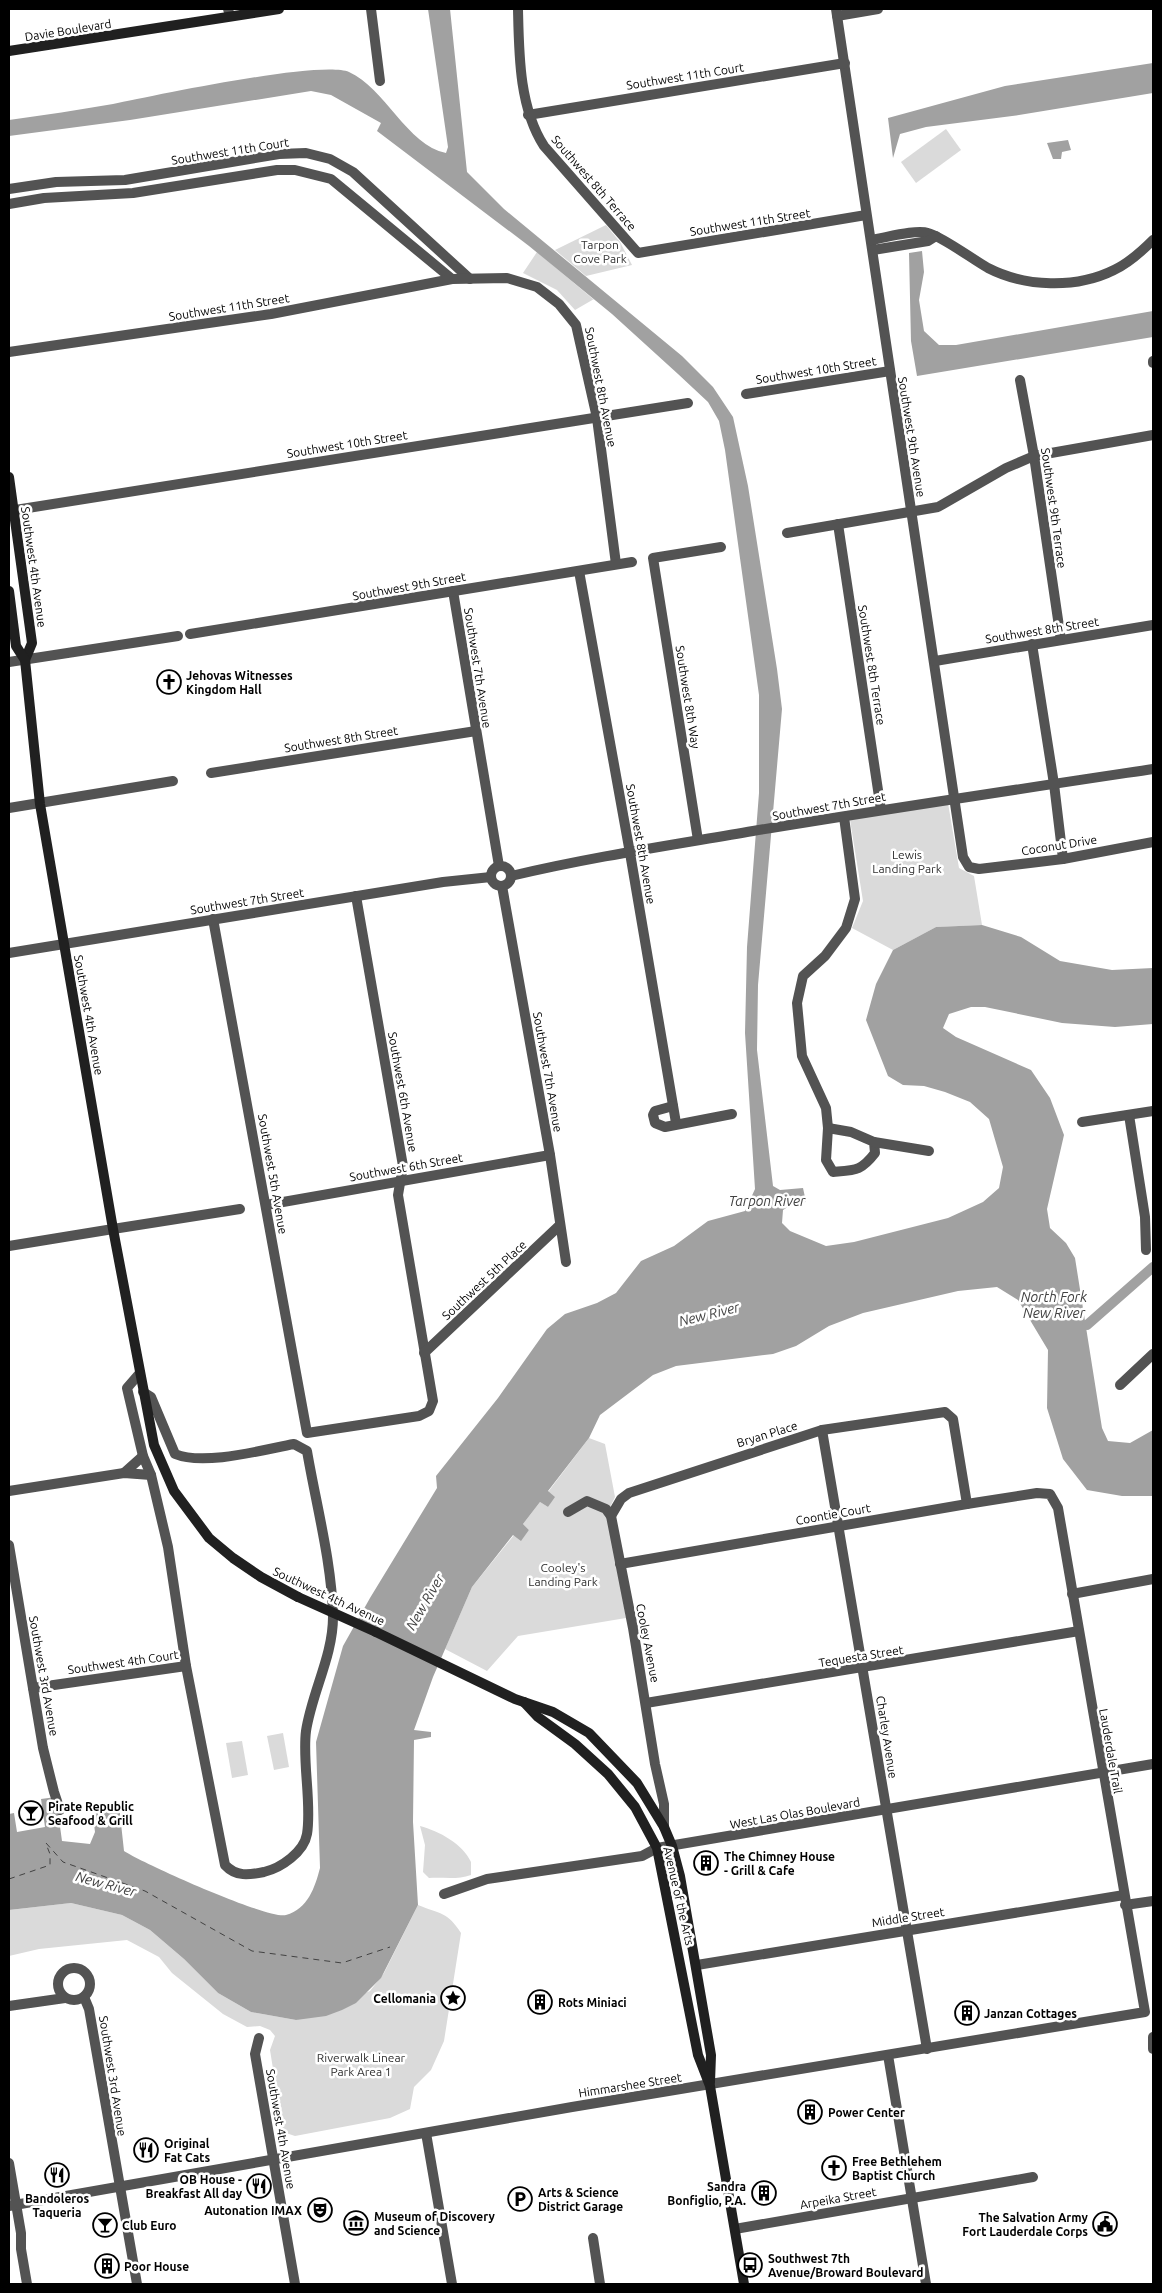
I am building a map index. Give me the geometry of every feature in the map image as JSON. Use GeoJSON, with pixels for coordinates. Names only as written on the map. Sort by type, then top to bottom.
{"type":"FeatureCollection","features":[{"type":"Feature","properties":{"kind":"main road","name":"Davie Boulevard"},"geometry":{"type":"LineString","coordinates":[[9,52],[229,13],[279,9]]}},
{"type":"Feature","properties":{"kind":"main road","name":"Southwest 4th Avenue"},"geometry":{"type":"LineString","coordinates":[[9,476],[11,511],[32,643],[25,660]]}},
{"type":"Feature","properties":{"kind":"main road","name":"Southwest 4th Avenue"},"geometry":{"type":"LineString","coordinates":[[9,591],[16,646],[25,660],[40,804],[113,1229],[143,1392],[154,1445],[162,1469],[189,1513],[210,1538],[233,1558],[261,1577],[298,1597],[520,1701],[553,1712],[589,1733],[637,1783],[664,1827],[672,1846]]}},
{"type":"Feature","properties":{"kind":"main road","name":"Avenue of the Arts"},"geometry":{"type":"LineString","coordinates":[[520,1701],[538,1717],[575,1744],[608,1774],[635,1807],[657,1848],[675,1930],[698,2055],[710,2086],[735,2229]]}},
{"type":"Feature","properties":{"kind":"main road","name":"Avenue of the Arts"},"geometry":{"type":"LineString","coordinates":[[672,1846],[680,1876],[697,1965],[711,2055],[710,2086]]}},
{"type":"Feature","properties":{"kind":"main road"},"geometry":{"type":"LineString","coordinates":[[735,2229],[744,2284]]}},
{"type":"Feature","properties":{"kind":"street"},"geometry":{"type":"LineString","coordinates":[[371,9],[380,81]]}},
{"type":"Feature","properties":{"kind":"street","name":"Southwest 8th Terrace"},"geometry":{"type":"LineString","coordinates":[[518,9],[520,59],[528,115],[535,132],[544,146],[638,253]]}},
{"type":"Feature","properties":{"kind":"street"},"geometry":{"type":"LineString","coordinates":[[836,12],[878,9]]}},
{"type":"Feature","properties":{"kind":"street","name":"Southwest 9th Avenue"},"geometry":{"type":"LineString","coordinates":[[836,12],[963,857],[969,867]]}},
{"type":"Feature","properties":{"kind":"street","name":"Southwest 11th Court"},"geometry":{"type":"LineString","coordinates":[[528,115],[845,62]]}},
{"type":"Feature","properties":{"kind":"street","name":"Southwest 11th Court"},"geometry":{"type":"LineString","coordinates":[[9,189],[56,182],[125,180],[279,154],[306,153],[330,159],[352,172],[470,278]]}},
{"type":"Feature","properties":{"kind":"street"},"geometry":{"type":"LineString","coordinates":[[248,159],[250,174]]}},
{"type":"Feature","properties":{"kind":"street"},"geometry":{"type":"LineString","coordinates":[[9,204],[44,198],[133,193],[250,174],[294,170],[331,179],[452,279]]}},
{"type":"Feature","properties":{"kind":"street","name":"Southwest 11th Street"},"geometry":{"type":"LineString","coordinates":[[638,253],[866,216]]}},
{"type":"Feature","properties":{"kind":"street"},"geometry":{"type":"LineString","coordinates":[[872,245],[928,241],[936,236],[989,268],[1013,278],[1061,283],[1091,279],[1114,270],[1135,257],[1153,240]]}},
{"type":"Feature","properties":{"kind":"street","name":"Southwest 8th Avenue"},"geometry":{"type":"LineString","coordinates":[[452,279],[507,278],[537,287],[559,304],[576,324],[597,418],[616,564]]}},
{"type":"Feature","properties":{"kind":"street","name":"Southwest 11th Street"},"geometry":{"type":"LineString","coordinates":[[9,352],[271,314],[452,279]]}},
{"type":"Feature","properties":{"kind":"street","name":"Southwest 10th Street"},"geometry":{"type":"LineString","coordinates":[[746,394],[890,371]]}},
{"type":"Feature","properties":{"kind":"street","name":"Southwest 9th Terrace"},"geometry":{"type":"LineString","coordinates":[[1020,380],[1034,456],[1061,640]]}},
{"type":"Feature","properties":{"kind":"street","name":"Southwest 10th Street"},"geometry":{"type":"LineString","coordinates":[[11,511],[688,403]]}},
{"type":"Feature","properties":{"kind":"street"},"geometry":{"type":"LineString","coordinates":[[787,533],[938,507],[1006,468],[1034,456],[1153,435]]}},
{"type":"Feature","properties":{"kind":"street","name":"Southwest 8th Terrace"},"geometry":{"type":"LineString","coordinates":[[838,524],[881,810]]}},
{"type":"Feature","properties":{"kind":"street","name":"Southwest 8th Way"},"geometry":{"type":"LineString","coordinates":[[698,840],[653,558],[721,547]]}},
{"type":"Feature","properties":{"kind":"street","name":"Southwest 9th Street"},"geometry":{"type":"LineString","coordinates":[[190,634],[632,562]]}},
{"type":"Feature","properties":{"kind":"street","name":"Southwest 8th Avenue"},"geometry":{"type":"LineString","coordinates":[[579,570],[676,1123]]}},
{"type":"Feature","properties":{"kind":"street","name":"Southwest 7th Avenue"},"geometry":{"type":"LineString","coordinates":[[453,592],[498,866]]}},
{"type":"Feature","properties":{"kind":"street","name":"Southwest 8th Street"},"geometry":{"type":"LineString","coordinates":[[935,661],[1153,625]]}},
{"type":"Feature","properties":{"kind":"street"},"geometry":{"type":"LineString","coordinates":[[9,662],[178,636]]}},
{"type":"Feature","properties":{"kind":"street"},"geometry":{"type":"LineString","coordinates":[[1032,644],[1054,784],[1063,859]]}},
{"type":"Feature","properties":{"kind":"street","name":"Southwest 8th Street"},"geometry":{"type":"LineString","coordinates":[[211,773],[476,730]]}},
{"type":"Feature","properties":{"kind":"street","name":"Southwest 7th Street"},"geometry":{"type":"LineString","coordinates":[[511,876],[559,864],[698,840],[954,798],[1153,769]]}},
{"type":"Feature","properties":{"kind":"street"},"geometry":{"type":"LineString","coordinates":[[9,808],[173,781]]}},
{"type":"Feature","properties":{"kind":"street"},"geometry":{"type":"LineString","coordinates":[[844,817],[855,899],[846,928],[824,956],[803,976],[797,1002],[802,1056],[826,1108],[828,1128],[826,1160],[833,1172],[866,1166],[876,1153],[874,1142]]}},
{"type":"Feature","properties":{"kind":"street","name":"Coconut Drive"},"geometry":{"type":"LineString","coordinates":[[969,867],[979,869],[1063,859],[1153,842]]}},
{"type":"Feature","properties":{"kind":"street"},"geometry":{"type":"LineString","coordinates":[[498,866],[506,868],[511,876],[509,882],[502,886],[494,884],[491,878],[492,871],[498,866]]}},
{"type":"Feature","properties":{"kind":"street","name":"Southwest 7th Street"},"geometry":{"type":"LineString","coordinates":[[9,953],[443,882],[491,878]]}},
{"type":"Feature","properties":{"kind":"street","name":"Southwest 7th Avenue"},"geometry":{"type":"LineString","coordinates":[[502,886],[550,1155],[566,1262]]}},
{"type":"Feature","properties":{"kind":"street","name":"Southwest 6th Avenue"},"geometry":{"type":"LineString","coordinates":[[356,896],[403,1166],[398,1195],[433,1401],[429,1411]]}},
{"type":"Feature","properties":{"kind":"street","name":"Southwest 5th Avenue"},"geometry":{"type":"LineString","coordinates":[[213,920],[307,1433],[419,1416],[429,1411]]}},
{"type":"Feature","properties":{"kind":"street"},"geometry":{"type":"LineString","coordinates":[[673,1106],[655,1111],[655,1124],[662,1127],[732,1114]]}},
{"type":"Feature","properties":{"kind":"street"},"geometry":{"type":"LineString","coordinates":[[1082,1122],[1153,1111]]}},
{"type":"Feature","properties":{"kind":"street"},"geometry":{"type":"LineString","coordinates":[[1129,1115],[1146,1217],[1146,1250]]}},
{"type":"Feature","properties":{"kind":"street"},"geometry":{"type":"LineString","coordinates":[[828,1128],[851,1132],[874,1142],[929,1151]]}},
{"type":"Feature","properties":{"kind":"street","name":"Southwest 6th Street"},"geometry":{"type":"LineString","coordinates":[[266,1205],[550,1155]]}},
{"type":"Feature","properties":{"kind":"street"},"geometry":{"type":"LineString","coordinates":[[9,1246],[240,1209]]}},
{"type":"Feature","properties":{"kind":"street","name":"Southwest 5th Place"},"geometry":{"type":"LineString","coordinates":[[424,1353],[560,1225]]}},
{"type":"Feature","properties":{"kind":"street"},"geometry":{"type":"LineString","coordinates":[[1120,1385],[1153,1354]]}},
{"type":"Feature","properties":{"kind":"street"},"geometry":{"type":"LineString","coordinates":[[140,1373],[127,1388],[143,1456],[151,1475],[172,1572],[186,1666],[225,1865],[231,1872],[239,1875],[273,1870],[294,1856],[307,1835],[306,1731],[332,1634],[333,1616],[325,1553],[307,1452],[294,1444],[202,1460],[184,1458],[175,1454],[151,1397],[143,1392]]}},
{"type":"Feature","properties":{"kind":"street","name":"Bryan Place"},"geometry":{"type":"LineString","coordinates":[[611,1516],[621,1499],[629,1493],[822,1430],[945,1412],[953,1419],[967,1504]]}},
{"type":"Feature","properties":{"kind":"street","name":"Charley Avenue"},"geometry":{"type":"LineString","coordinates":[[822,1430],[927,2048]]}},
{"type":"Feature","properties":{"kind":"street"},"geometry":{"type":"LineString","coordinates":[[124,1473],[143,1456]]}},
{"type":"Feature","properties":{"kind":"street"},"geometry":{"type":"LineString","coordinates":[[9,1491],[124,1473],[151,1475]]}},
{"type":"Feature","properties":{"kind":"street","name":"Coontie Court"},"geometry":{"type":"LineString","coordinates":[[620,1564],[967,1504],[1037,1493],[1050,1494]]}},
{"type":"Feature","properties":{"kind":"street","name":"Lauderdale Trail"},"geometry":{"type":"LineString","coordinates":[[1050,1494],[1058,1508],[1102,1773],[1145,2012]]}},
{"type":"Feature","properties":{"kind":"street"},"geometry":{"type":"LineString","coordinates":[[568,1512],[586,1501],[606,1509],[611,1516]]}},
{"type":"Feature","properties":{"kind":"street","name":"Cooley Avenue"},"geometry":{"type":"LineString","coordinates":[[611,1516],[646,1703],[655,1764],[664,1804],[664,1827]]}},
{"type":"Feature","properties":{"kind":"street","name":"Southwest 3rd Avenue"},"geometry":{"type":"LineString","coordinates":[[9,1545],[43,1748],[60,1810]]}},
{"type":"Feature","properties":{"kind":"street"},"geometry":{"type":"LineString","coordinates":[[1072,1594],[1153,1579]]}},
{"type":"Feature","properties":{"kind":"street","name":"Tequesta Street"},"geometry":{"type":"LineString","coordinates":[[646,1703],[1079,1631]]}},
{"type":"Feature","properties":{"kind":"street","name":"Southwest 4th Court"},"geometry":{"type":"LineString","coordinates":[[34,1688],[186,1666]]}},
{"type":"Feature","properties":{"kind":"street","name":"West Las Olas Boulevard"},"geometry":{"type":"LineString","coordinates":[[444,1894],[488,1879],[642,1856],[657,1848],[1153,1764]]}},
{"type":"Feature","properties":{"kind":"street","name":"Middle Street"},"geometry":{"type":"LineString","coordinates":[[697,1965],[906,1930],[1124,1900],[1153,1901]]}},
{"type":"Feature","properties":{"kind":"street"},"geometry":{"type":"LineString","coordinates":[[9,2006],[65,1998],[74,2000],[84,1997],[90,1988],[89,1978],[82,1970],[71,1968],[59,1978],[58,1989],[65,1998]]}},
{"type":"Feature","properties":{"kind":"street","name":"Southwest 3rd Avenue"},"geometry":{"type":"LineString","coordinates":[[84,1997],[89,2009],[136,2284]]}},
{"type":"Feature","properties":{"kind":"street","name":"Himmarshee Street"},"geometry":{"type":"LineString","coordinates":[[12,2206],[426,2133],[1145,2012]]}},
{"type":"Feature","properties":{"kind":"street"},"geometry":{"type":"LineString","coordinates":[[1152,2037],[1153,2049]]}},
{"type":"Feature","properties":{"kind":"street","name":"Southwest 4th Avenue"},"geometry":{"type":"LineString","coordinates":[[259,2038],[255,2054],[295,2284]]}},
{"type":"Feature","properties":{"kind":"street"},"geometry":{"type":"LineString","coordinates":[[888,2056],[926,2284]]}},
{"type":"Feature","properties":{"kind":"street"},"geometry":{"type":"LineString","coordinates":[[426,2133],[452,2284]]}},
{"type":"Feature","properties":{"kind":"street"},"geometry":{"type":"LineString","coordinates":[[9,2163],[12,2206],[27,2284]]}},
{"type":"Feature","properties":{"kind":"street","name":"Arpeika Street"},"geometry":{"type":"LineString","coordinates":[[735,2229],[1033,2177]]}},
{"type":"Feature","properties":{"kind":"street"},"geometry":{"type":"LineString","coordinates":[[593,2238],[600,2284]]}},
{"type":"Feature","properties":{"kind":"green space"},"geometry":{"type":"Polygon","coordinates":[[[946,129],[961,150],[916,183],[901,162],[946,129]]]}},
{"type":"Feature","properties":{"kind":"green space","name":"Tarpon Cove Park"},"geometry":{"type":"Polygon","coordinates":[[[606,225],[620,242],[632,265],[586,276],[555,250],[606,225]]]}},
{"type":"Feature","properties":{"kind":"green space"},"geometry":{"type":"Polygon","coordinates":[[[537,252],[594,299],[575,310],[557,290],[523,273],[537,252]]]}},
{"type":"Feature","properties":{"kind":"green space","name":"Lewis Landing Park"},"geometry":{"type":"Polygon","coordinates":[[[948,803],[959,868],[974,876],[982,925],[936,927],[893,950],[852,928],[863,901],[850,820],[948,803]]]}},
{"type":"Feature","properties":{"kind":"green space","name":"Cooley's Landing Park"},"geometry":{"type":"Polygon","coordinates":[[[589,1438],[605,1444],[615,1497],[608,1511],[626,1618],[518,1636],[487,1671],[445,1649],[472,1587],[514,1535],[521,1540],[529,1530],[523,1524],[540,1502],[548,1507],[554,1497],[548,1492],[589,1438]]]}},
{"type":"Feature","properties":{"kind":"green space"},"geometry":{"type":"Polygon","coordinates":[[[283,1733],[289,1767],[274,1770],[267,1736],[283,1733]]]}},
{"type":"Feature","properties":{"kind":"green space"},"geometry":{"type":"Polygon","coordinates":[[[242,1741],[248,1775],[232,1778],[226,1743],[242,1741]]]}},
{"type":"Feature","properties":{"kind":"green space"},"geometry":{"type":"Polygon","coordinates":[[[420,1826],[450,1839],[462,1849],[471,1862],[471,1875],[456,1878],[429,1878],[423,1872],[425,1845],[420,1826]]]}},
{"type":"Feature","properties":{"kind":"green space","name":"Riverwalk Linear Park Area 1"},"geometry":{"type":"Polygon","coordinates":[[[71,1903],[122,1915],[150,1930],[184,1959],[218,1993],[251,2012],[296,2020],[370,1991],[384,1973],[418,1905],[438,1912],[452,1921],[461,1933],[444,2041],[431,2070],[414,2087],[410,2109],[390,2118],[295,2136],[283,2132],[270,2050],[275,2036],[270,2030],[260,2026],[247,2027],[223,2014],[172,1973],[159,1957],[127,1940],[39,1949],[9,1956],[9,1910],[71,1903]]]}},
{"type":"Feature","properties":{"kind":"water"},"geometry":{"type":"Polygon","coordinates":[[[428,9],[450,9],[467,172],[504,209],[682,356],[713,387],[733,417],[748,486],[782,709],[758,985],[757,1050],[773,1186],[780,1190],[803,1188],[806,1202],[794,1203],[783,1210],[782,1223],[790,1231],[826,1246],[854,1242],[948,1218],[983,1202],[999,1188],[1003,1167],[989,1119],[970,1102],[924,1086],[903,1085],[888,1076],[866,1020],[876,984],[893,950],[936,927],[982,925],[1021,937],[1060,961],[1112,970],[1153,968],[1153,1024],[1115,1027],[1062,1023],[985,1007],[971,1007],[949,1014],[943,1028],[956,1037],[1031,1070],[1050,1098],[1064,1135],[1047,1209],[1050,1228],[1066,1243],[1075,1258],[1102,1428],[1108,1441],[1130,1443],[1153,1430],[1153,1496],[1122,1496],[1087,1490],[1063,1459],[1047,1408],[1048,1350],[1018,1300],[997,1287],[958,1291],[863,1313],[829,1326],[796,1346],[773,1354],[676,1366],[653,1375],[600,1415],[589,1438],[548,1491],[555,1497],[548,1507],[540,1502],[523,1524],[529,1530],[521,1541],[513,1535],[472,1587],[433,1677],[414,1730],[431,1732],[431,1737],[414,1740],[413,1822],[418,1905],[381,1978],[356,2003],[326,2016],[296,2020],[251,2012],[218,1993],[184,1959],[150,1930],[122,1915],[71,1903],[9,1910],[9,1814],[14,1813],[17,1832],[45,1827],[41,1799],[56,1797],[62,1841],[90,1844],[95,1832],[92,1808],[119,1805],[124,1851],[136,1858],[256,1909],[286,1915],[300,1908],[313,1890],[320,1868],[316,1742],[343,1646],[437,1488],[436,1476],[498,1398],[547,1329],[565,1314],[597,1303],[616,1293],[641,1261],[674,1246],[708,1221],[745,1211],[755,1189],[745,1033],[747,947],[759,793],[759,695],[725,450],[719,421],[708,402],[612,314],[529,246],[377,131],[381,123],[331,95],[311,91],[130,120],[9,136],[9,120],[113,104],[235,80],[306,71],[332,70],[349,72],[362,80],[374,90],[419,139],[432,148],[446,153],[448,147],[428,9]]]}},
{"type":"Feature","properties":{"kind":"water"},"geometry":{"type":"Polygon","coordinates":[[[1153,63],[1153,93],[1019,115],[926,127],[900,134],[893,158],[888,118],[1005,86],[1153,63]]]}},
{"type":"Feature","properties":{"kind":"water"},"geometry":{"type":"Polygon","coordinates":[[[1068,140],[1071,150],[1062,152],[1061,159],[1053,159],[1047,143],[1068,140]]]}},
{"type":"Feature","properties":{"kind":"water"},"geometry":{"type":"Polygon","coordinates":[[[922,251],[924,272],[919,300],[924,331],[939,345],[956,345],[1153,311],[1153,337],[917,376],[911,341],[909,253],[922,251]]]}},
{"type":"Feature","properties":{"kind":"waterway","name":"North Fork New River"},"geometry":{"type":"LineString","coordinates":[[1087,1325],[1153,1267]]}},
{"type":"Feature","properties":{"kind":"ferry route"},"geometry":{"type":"LineString","coordinates":[[46,1843],[63,1862],[145,1891],[252,1951],[342,1963],[390,1947]]}},
{"type":"Feature","properties":{"kind":"ferry route"},"geometry":{"type":"LineString","coordinates":[[9,1879],[50,1865],[50,1854],[46,1844]]}},
{"type":"Feature","properties":{"kind":"place","name":"Jehovas Witnesses Kingdom Hall"},"geometry":{"type":"Point","coordinates":[169,682]}},
{"type":"Feature","properties":{"kind":"place","name":"Pirate Republic Seafood & Grill"},"geometry":{"type":"Point","coordinates":[31,1813]}},
{"type":"Feature","properties":{"kind":"place","name":"The Chimney House - Grill & Cafe"},"geometry":{"type":"Point","coordinates":[706,1863]}},
{"type":"Feature","properties":{"kind":"place","name":"Cellomania"},"geometry":{"type":"Point","coordinates":[453,1998]}},
{"type":"Feature","properties":{"kind":"place","name":"Rots Miniaci"},"geometry":{"type":"Point","coordinates":[540,2002]}},
{"type":"Feature","properties":{"kind":"place","name":"Janzan Cottages"},"geometry":{"type":"Point","coordinates":[967,2013]}},
{"type":"Feature","properties":{"kind":"place","name":"Power Center"},"geometry":{"type":"Point","coordinates":[810,2112]}},
{"type":"Feature","properties":{"kind":"place","name":"Original Fat Cats"},"geometry":{"type":"Point","coordinates":[146,2150]}},
{"type":"Feature","properties":{"kind":"place","name":"Free Bethlehem Baptist Church"},"geometry":{"type":"Point","coordinates":[834,2168]}},
{"type":"Feature","properties":{"kind":"place","name":"Bandoleros Taqueria"},"geometry":{"type":"Point","coordinates":[57,2175]}},
{"type":"Feature","properties":{"kind":"place","name":"OB House - Breakfast All day"},"geometry":{"type":"Point","coordinates":[259,2186]}},
{"type":"Feature","properties":{"kind":"place","name":"Sandra Bonfiglio, P.A."},"geometry":{"type":"Point","coordinates":[764,2193]}},
{"type":"Feature","properties":{"kind":"place","name":"Arts & Science District Garage"},"geometry":{"type":"Point","coordinates":[520,2199]}},
{"type":"Feature","properties":{"kind":"place","name":"Autonation IMAX"},"geometry":{"type":"Point","coordinates":[320,2210]}},
{"type":"Feature","properties":{"kind":"place","name":"Museum of Discovery and Science"},"geometry":{"type":"Point","coordinates":[356,2223]}},
{"type":"Feature","properties":{"kind":"place","name":"The Salvation Army Fort Lauderdale Corps"},"geometry":{"type":"Point","coordinates":[1105,2224]}},
{"type":"Feature","properties":{"kind":"place","name":"Club Euro"},"geometry":{"type":"Point","coordinates":[105,2225]}},
{"type":"Feature","properties":{"kind":"place","name":"Southwest 7th Avenue/Broward Boulevard"},"geometry":{"type":"Point","coordinates":[750,2265]}},
{"type":"Feature","properties":{"kind":"place","name":"Poor House"},"geometry":{"type":"Point","coordinates":[107,2266]}},
{"type":"Feature","properties":{"kind":"water label","name":"Tarpon River"},"geometry":{"type":"Point","coordinates":[767,1201]}},
{"type":"Feature","properties":{"kind":"water label","name":"New River"},"geometry":{"type":"Point","coordinates":[709,1314]}},
{"type":"Feature","properties":{"kind":"water label","name":"New River"},"geometry":{"type":"Point","coordinates":[425,1602]}},
{"type":"Feature","properties":{"kind":"water label","name":"New River"},"geometry":{"type":"Point","coordinates":[106,1884]}}]}
